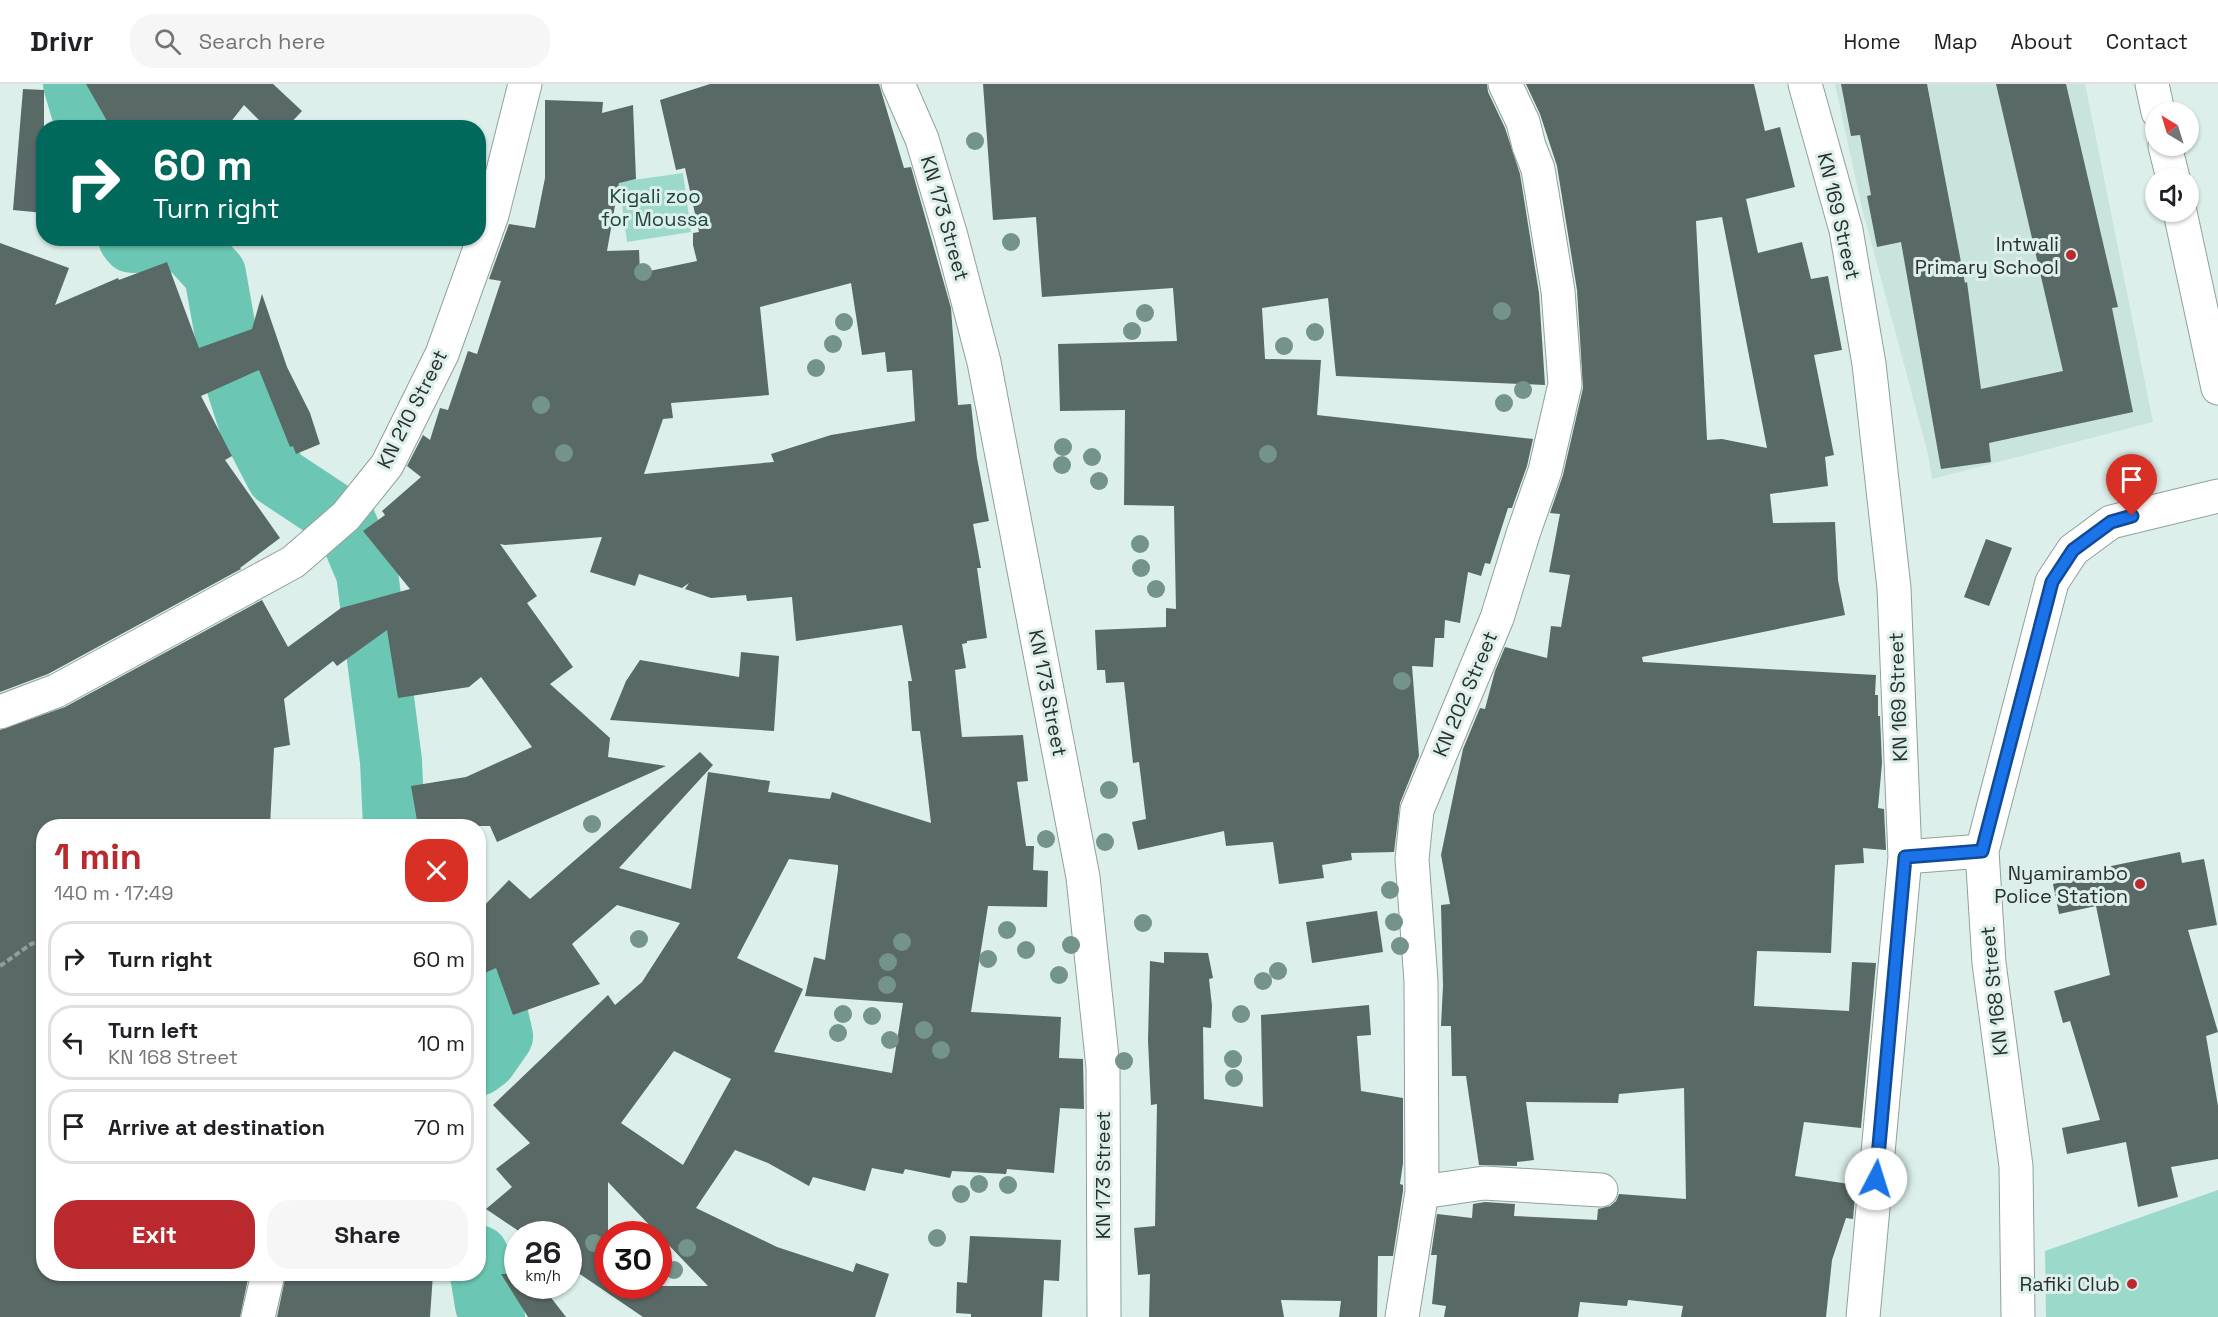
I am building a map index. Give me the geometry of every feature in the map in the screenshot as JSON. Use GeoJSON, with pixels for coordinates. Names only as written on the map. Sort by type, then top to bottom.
{"type":"FeatureCollection","features":[{"type":"Feature","properties":{"kind":"street","name":"KN 210 Street"},"geometry":{"type":"LineString","coordinates":[[486,232],[525,84]]}},
{"type":"Feature","properties":{"kind":"street","name":"KN 173 Street"},"geometry":{"type":"LineString","coordinates":[[898,84],[922,139],[951,236],[984,362],[1083,877],[1103,1067],[1104,1317]]}},
{"type":"Feature","properties":{"kind":"street","name":"KN 202 Street"},"geometry":{"type":"LineString","coordinates":[[1402,1317],[1422,1192],[1421,981],[1412,859],[1417,810],[1497,618],[1545,471],[1565,384],[1558,291],[1538,169],[1523,122],[1505,84]]}},
{"type":"Feature","properties":{"kind":"street","name":"KN 169 Street"},"geometry":{"type":"LineString","coordinates":[[1805,84],[1846,230],[1869,364],[1894,588],[1905,857],[1863,1317]]}},
{"type":"Feature","properties":{"kind":"street"},"geometry":{"type":"LineString","coordinates":[[2152,84],[2156,102]]}},
{"type":"Feature","properties":{"kind":"street"},"geometry":{"type":"LineString","coordinates":[[2182,222],[2218,388]]}},
{"type":"Feature","properties":{"kind":"street","name":"KN 210 Street"},"geometry":{"type":"LineString","coordinates":[[0,712],[56,692],[293,561],[346,516],[387,465],[442,354],[481,246]]}},
{"type":"Feature","properties":{"kind":"street","name":"KN 168 Street"},"geometry":{"type":"LineString","coordinates":[[2018,1317],[2016,1166],[1989,963],[1982,851],[2052,582],[2073,550],[2111,522],[2218,496]]}},
{"type":"Feature","properties":{"kind":"street"},"geometry":{"type":"LineString","coordinates":[[1905,857],[1982,851]]}},
{"type":"Feature","properties":{"kind":"street"},"geometry":{"type":"LineString","coordinates":[[1422,1192],[1485,1183],[1601,1190]]}},
{"type":"Feature","properties":{"kind":"street"},"geometry":{"type":"LineString","coordinates":[[258,1317],[266,1281]]}},
{"type":"Feature","properties":{"kind":"path"},"geometry":{"type":"LineString","coordinates":[[0,966],[36,942]]}},
{"type":"Feature","properties":{"kind":"shaded area"},"geometry":{"type":"Polygon","coordinates":[[[1835,84],[2085,84],[2153,422],[1932,479],[1928,454],[1862,208],[1835,84]]]}},
{"type":"Feature","properties":{"kind":"green space","name":"Kigali zoo for Moussa"},"geometry":{"type":"Polygon","coordinates":[[[683,173],[691,232],[627,242],[619,182],[683,173]]]}},
{"type":"Feature","properties":{"kind":"green space","name":"Rafiki Club"},"geometry":{"type":"Polygon","coordinates":[[[2218,1190],[2218,1317],[2046,1317],[2045,1251],[2218,1190]]]}},
{"type":"Feature","properties":{"kind":"building"},"geometry":{"type":"Polygon","coordinates":[[[86,84],[273,84],[302,111],[294,120],[259,120],[244,105],[232,120],[106,120],[86,84]]]}},
{"type":"Feature","properties":{"kind":"building"},"geometry":{"type":"Polygon","coordinates":[[[710,84],[879,84],[904,168],[911,167],[951,308],[958,405],[971,404],[977,458],[989,521],[973,524],[981,568],[977,568],[987,638],[962,644],[966,668],[955,670],[962,737],[1023,735],[1028,781],[1017,782],[1026,846],[1034,846],[1033,870],[1048,871],[1047,907],[988,906],[971,1012],[1061,1017],[1059,1058],[1083,1059],[1084,1109],[1060,1108],[1054,1173],[1007,1169],[1006,1174],[952,1171],[950,1178],[905,1169],[903,1174],[872,1168],[865,1191],[813,1177],[809,1186],[768,1163],[735,1150],[696,1208],[777,1247],[853,1272],[856,1263],[889,1274],[875,1317],[643,1317],[617,1299],[672,1299],[672,1286],[708,1286],[672,1249],[672,1221],[646,1221],[608,1182],[608,1221],[594,1221],[594,1284],[582,1276],[582,1221],[504,1221],[486,1209],[512,1187],[496,1169],[530,1143],[493,1105],[608,995],[615,1005],[642,982],[680,923],[617,905],[572,944],[600,984],[513,1015],[496,968],[486,972],[486,904],[509,880],[530,899],[700,752],[713,765],[619,868],[691,889],[708,772],[770,781],[768,792],[830,799],[832,792],[931,823],[920,731],[912,731],[908,681],[912,681],[902,625],[796,641],[792,597],[747,601],[746,595],[711,598],[685,589],[689,583],[682,588],[639,574],[635,586],[590,572],[602,537],[500,544],[537,596],[527,603],[573,667],[550,684],[610,738],[608,757],[666,766],[497,842],[490,826],[486,826],[486,819],[417,819],[411,786],[466,777],[532,747],[481,677],[469,687],[398,698],[387,630],[337,666],[333,661],[284,699],[290,745],[274,748],[270,819],[36,819],[36,1281],[248,1281],[240,1317],[0,1317],[0,730],[65,707],[262,600],[288,647],[341,608],[410,589],[363,531],[385,515],[382,511],[421,477],[407,466],[423,435],[430,440],[440,408],[448,410],[468,351],[477,354],[501,281],[489,279],[509,224],[535,228],[545,178],[545,100],[603,102],[602,113],[633,105],[636,179],[619,183],[607,251],[639,250],[640,273],[697,261],[693,233],[699,232],[685,168],[676,170],[660,100],[710,84]],[[851,283],[760,307],[769,395],[671,403],[673,418],[663,419],[644,474],[774,462],[771,454],[831,435],[915,421],[912,370],[887,372],[885,352],[862,355],[851,283]],[[789,859],[737,958],[803,989],[774,1052],[892,1073],[903,1003],[805,996],[814,957],[825,960],[838,865],[789,859]],[[674,1051],[621,1123],[683,1165],[731,1079],[674,1051]]]}},
{"type":"Feature","properties":{"kind":"building"},"geometry":{"type":"Polygon","coordinates":[[[983,84],[1487,84],[1488,92],[1505,128],[1520,174],[1539,293],[1545,385],[1336,376],[1328,298],[1262,308],[1265,359],[1321,360],[1317,415],[1533,439],[1527,466],[1512,508],[1508,508],[1490,564],[1485,563],[1481,576],[1468,572],[1460,623],[1445,620],[1444,638],[1435,638],[1433,667],[1412,666],[1419,756],[1400,803],[1394,852],[1351,853],[1352,860],[1322,865],[1324,878],[1279,884],[1273,842],[1226,846],[1224,831],[1138,850],[1132,822],[1146,819],[1139,762],[1133,763],[1124,682],[1106,683],[1105,670],[1097,670],[1095,630],[1166,627],[1166,608],[1176,609],[1174,506],[1124,505],[1125,410],[1060,411],[1058,344],[1177,341],[1173,288],[1042,297],[1036,217],[993,220],[983,84]]]}},
{"type":"Feature","properties":{"kind":"building"},"geometry":{"type":"Polygon","coordinates":[[[1526,84],[1754,84],[1765,131],[1780,127],[1795,187],[1746,199],[1758,253],[1802,242],[1811,279],[1828,276],[1842,350],[1814,355],[1834,455],[1825,457],[1828,486],[1770,494],[1773,523],[1835,522],[1838,580],[1845,615],[1642,657],[1643,662],[1876,675],[1875,695],[1878,695],[1882,763],[1878,808],[1884,809],[1886,850],[1863,848],[1864,863],[1835,865],[1831,953],[1757,951],[1754,1006],[1849,1011],[1852,962],[1876,963],[1861,1128],[1804,1122],[1795,1176],[1856,1185],[1853,1219],[1846,1218],[1832,1260],[1826,1317],[1681,1317],[1683,1306],[1628,1300],[1627,1306],[1580,1302],[1578,1317],[1444,1317],[1446,1306],[1432,1304],[1437,1255],[1431,1255],[1437,1214],[1472,1218],[1473,1204],[1485,1202],[1515,1204],[1514,1216],[1597,1220],[1598,1209],[1610,1206],[1619,1194],[1686,1199],[1684,1088],[1619,1094],[1618,1103],[1526,1102],[1534,1160],[1517,1162],[1517,1166],[1479,1165],[1466,1076],[1452,1076],[1451,1026],[1441,1026],[1443,986],[1441,905],[1450,904],[1441,855],[1463,749],[1480,708],[1485,709],[1495,671],[1505,647],[1547,658],[1551,626],[1561,627],[1570,575],[1549,572],[1560,514],[1550,513],[1563,475],[1583,388],[1577,290],[1557,166],[1540,114],[1526,84]],[[1722,217],[1696,221],[1707,440],[1722,439],[1767,448],[1722,217]]]}},
{"type":"Feature","properties":{"kind":"building"},"geometry":{"type":"Polygon","coordinates":[[[1841,84],[1927,84],[1965,283],[1967,282],[1981,389],[2063,371],[1996,84],[2066,84],[2118,307],[2112,308],[2133,412],[1989,443],[1991,462],[1941,469],[1901,242],[1877,247],[1867,196],[1871,195],[1860,135],[1851,136],[1841,84]]]}},
{"type":"Feature","properties":{"kind":"building"},"geometry":{"type":"Polygon","coordinates":[[[23,89],[44,90],[44,120],[36,120],[36,212],[13,210],[23,89]]]}},
{"type":"Feature","properties":{"kind":"building"},"geometry":{"type":"Polygon","coordinates":[[[0,243],[69,268],[55,305],[118,278],[119,280],[167,262],[199,348],[252,329],[262,294],[287,367],[310,413],[320,444],[296,454],[293,446],[290,447],[259,370],[201,396],[232,456],[225,460],[280,538],[241,569],[48,674],[0,692],[0,243]]]}},
{"type":"Feature","properties":{"kind":"building"},"geometry":{"type":"Polygon","coordinates":[[[1986,539],[2012,548],[1989,606],[1964,597],[1986,539]]]}},
{"type":"Feature","properties":{"kind":"building"},"geometry":{"type":"Polygon","coordinates":[[[741,652],[779,656],[774,731],[610,720],[626,681],[640,660],[739,677],[741,652]]]}},
{"type":"Feature","properties":{"kind":"building"},"geometry":{"type":"Polygon","coordinates":[[[2180,852],[2182,863],[2204,859],[2217,925],[2188,930],[2218,1032],[2206,1036],[2218,1106],[2218,1159],[2171,1167],[2178,1197],[2138,1207],[2126,1142],[2067,1154],[2062,1128],[2100,1120],[2070,1021],[2063,1023],[2054,991],[2110,975],[2096,906],[2059,914],[2053,884],[2112,871],[2111,866],[2180,852]]]}},
{"type":"Feature","properties":{"kind":"building"},"geometry":{"type":"Polygon","coordinates":[[[1377,911],[1383,952],[1312,963],[1306,922],[1377,911]]]}},
{"type":"Feature","properties":{"kind":"building"},"geometry":{"type":"Polygon","coordinates":[[[1164,952],[1208,953],[1213,978],[1209,979],[1212,1006],[1211,1028],[1203,1027],[1204,1099],[1263,1107],[1261,1015],[1369,1005],[1371,1035],[1357,1036],[1361,1091],[1403,1098],[1403,1163],[1400,1184],[1403,1185],[1403,1191],[1393,1256],[1378,1256],[1377,1317],[1339,1317],[1341,1301],[1281,1300],[1284,1317],[1149,1317],[1150,1274],[1138,1275],[1134,1228],[1155,1226],[1157,1104],[1151,1105],[1148,1040],[1150,961],[1164,963],[1164,952]]]}},
{"type":"Feature","properties":{"kind":"building"},"geometry":{"type":"Polygon","coordinates":[[[970,1236],[1061,1240],[1059,1281],[1044,1280],[1042,1317],[971,1317],[971,1314],[956,1313],[957,1282],[967,1283],[970,1236]]]}},
{"type":"Feature","properties":{"kind":"building"},"geometry":{"type":"Polygon","coordinates":[[[285,1281],[433,1281],[430,1317],[277,1317],[285,1281]]]}},
{"type":"Feature","properties":{"kind":"building"},"geometry":{"type":"Polygon","coordinates":[[[517,1299],[552,1299],[566,1317],[528,1317],[517,1299]]]}},
{"type":"Feature","properties":{"kind":"waterway"},"geometry":{"type":"LineString","coordinates":[[74,84],[85,120]]}},
{"type":"Feature","properties":{"kind":"waterway"},"geometry":{"type":"LineString","coordinates":[[190,246],[215,274],[232,369],[249,422],[277,476],[345,521],[367,573],[391,761],[394,819]]}},
{"type":"Feature","properties":{"kind":"waterway"},"geometry":{"type":"LineString","coordinates":[[486,1000],[496,1010],[502,1036],[486,1059]]}},
{"type":"Feature","properties":{"kind":"waterway"},"geometry":{"type":"LineString","coordinates":[[482,1281],[486,1305],[494,1317]]}},
{"type":"Feature","properties":{"kind":"place","name":"Intwali Primary School"},"geometry":{"type":"Point","coordinates":[2071,255]}},
{"type":"Feature","properties":{"kind":"place","name":"Nyamirambo Police Station"},"geometry":{"type":"Point","coordinates":[2140,884]}},
{"type":"Feature","properties":{"kind":"place","name":"Rafiki Club"},"geometry":{"type":"Point","coordinates":[2132,1284]}},
{"type":"Feature","properties":{"kind":"route"},"geometry":{"type":"LineString","coordinates":[[1876,1179],[1905,857],[1982,851],[2052,582],[2073,550],[2111,522],[2132,516]]}}]}
